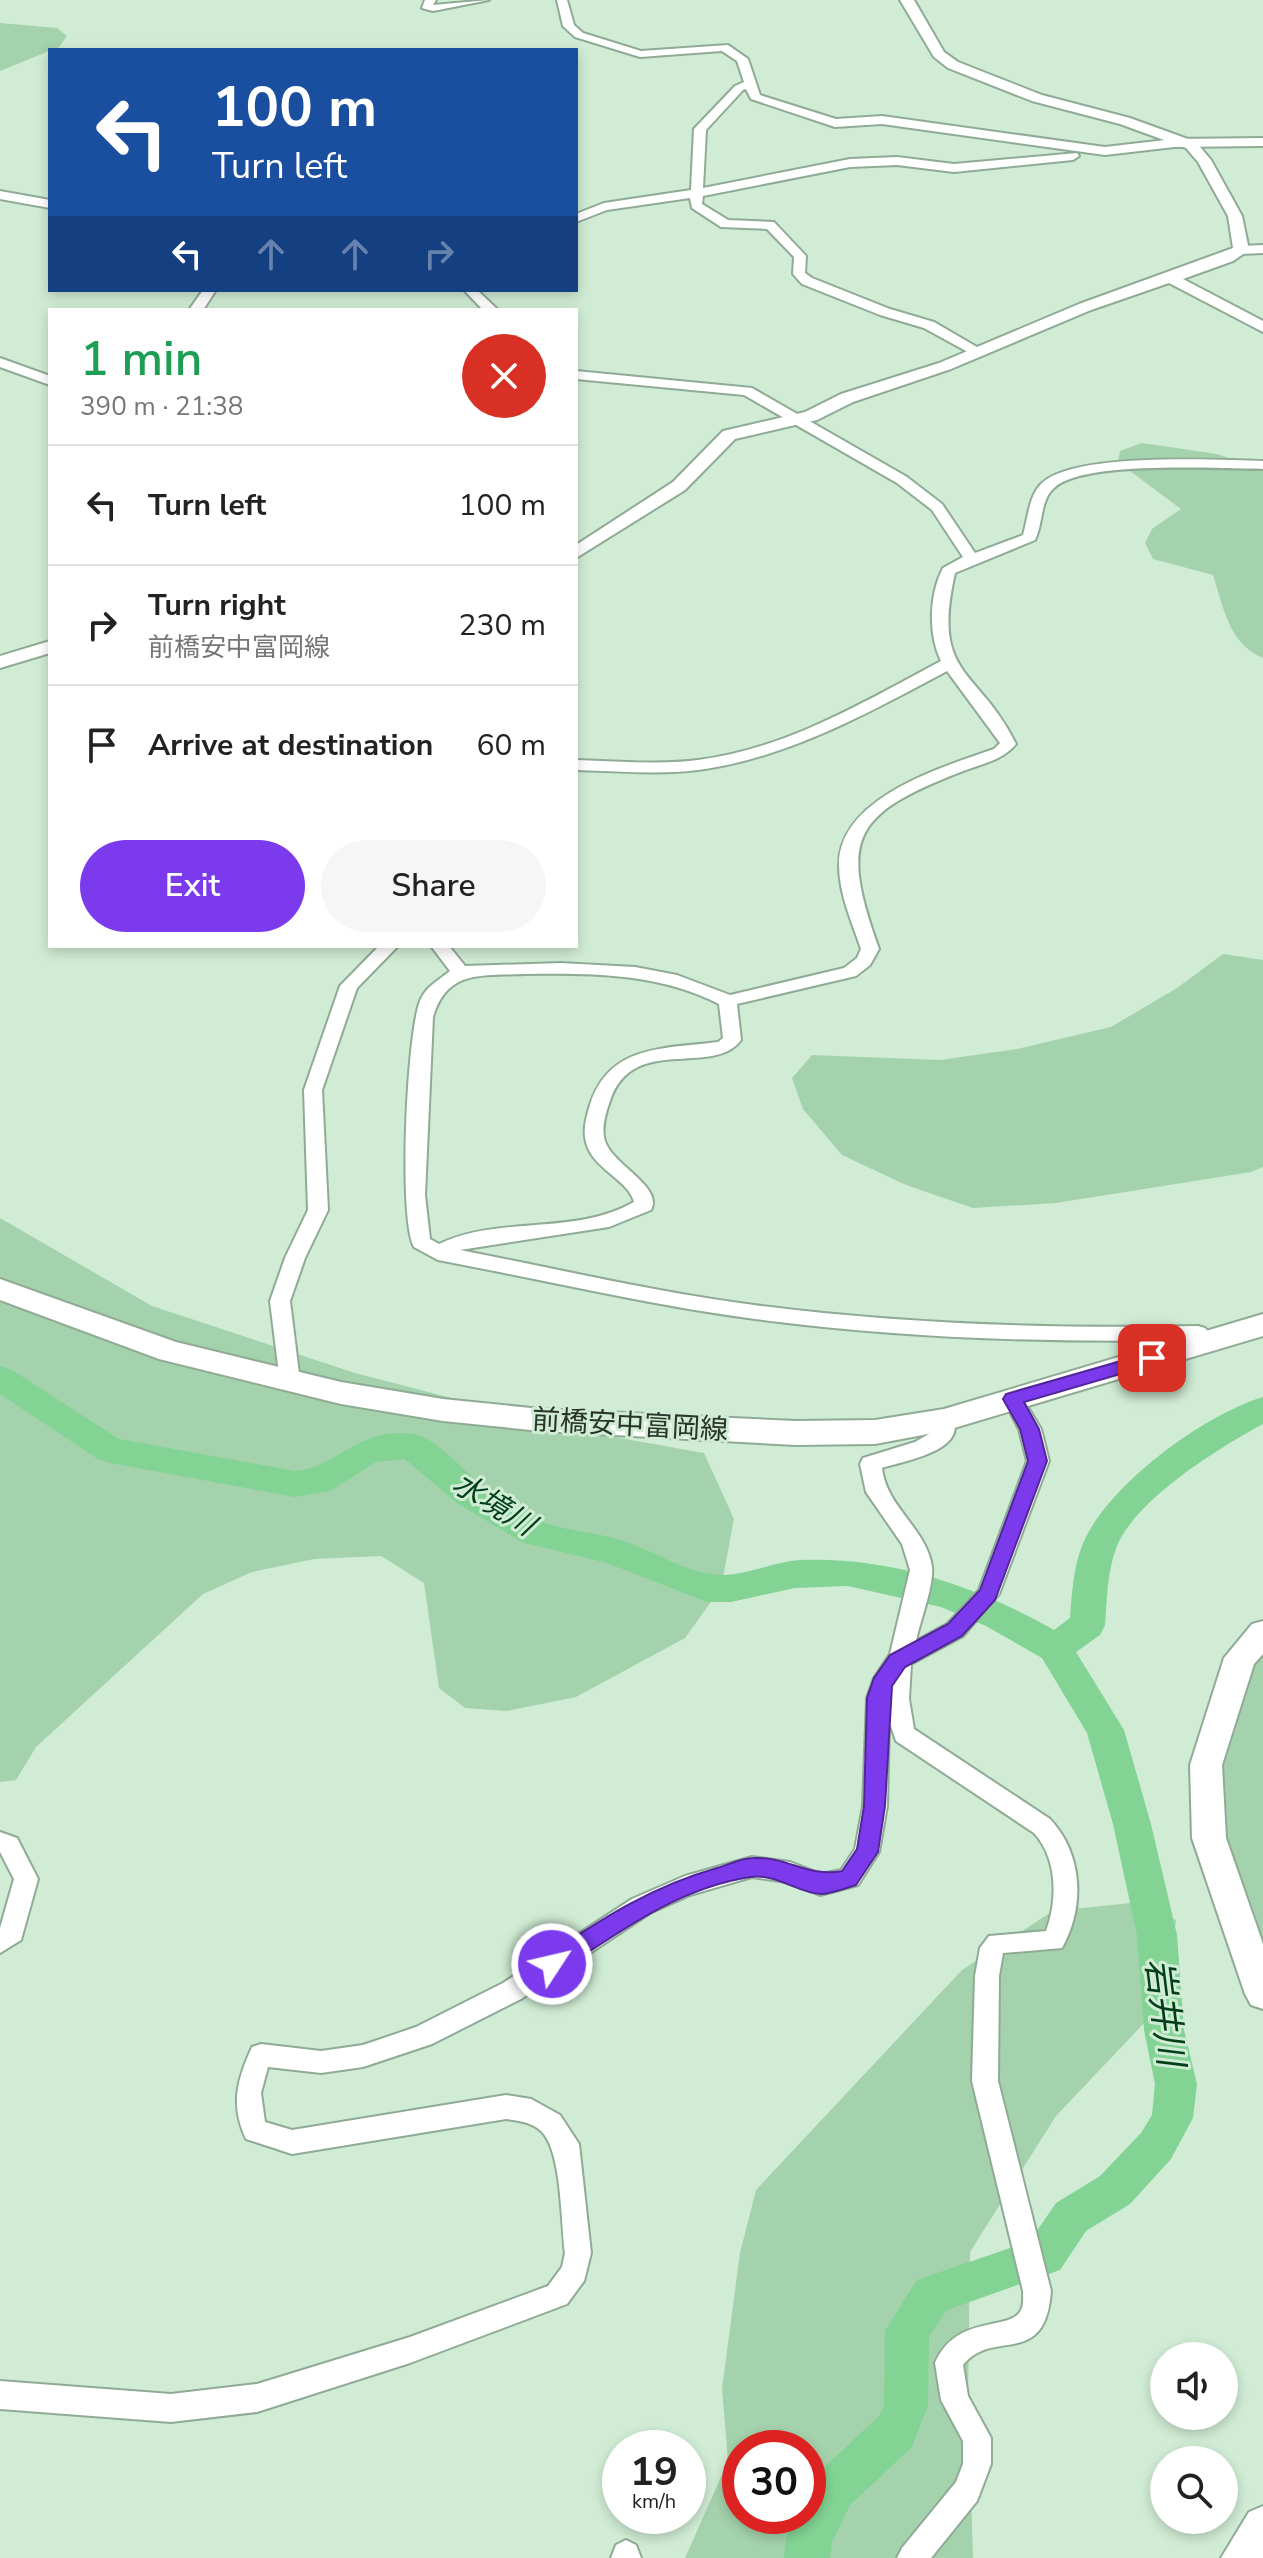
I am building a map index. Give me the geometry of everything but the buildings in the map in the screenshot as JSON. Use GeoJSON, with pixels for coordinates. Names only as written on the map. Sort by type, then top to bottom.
{"type":"FeatureCollection","features":[{"type":"Feature","properties":{"kind":"main road","name":"前橋安中富岡線"},"geometry":{"type":"LineString","coordinates":[[0,1289],[170,1351],[290,1382],[443,1410],[541,1420],[796,1433],[875,1432],[944,1420],[1263,1325]]}},
{"type":"Feature","properties":{"kind":"main road"},"geometry":{"type":"LineString","coordinates":[[1263,1633],[1240,1658],[1206,1765],[1209,1838],[1263,1994]]}},
{"type":"Feature","properties":{"kind":"main road"},"geometry":{"type":"LineString","coordinates":[[1241,2558],[1263,2526]]}},
{"type":"Feature","properties":{"kind":"street"},"geometry":{"type":"LineString","coordinates":[[431,0],[426,6],[433,8],[484,0]]}},
{"type":"Feature","properties":{"kind":"street"},"geometry":{"type":"LineString","coordinates":[[562,0],[569,26],[579,35],[649,55],[724,47],[742,59],[748,84],[755,97],[816,119],[835,123],[882,120],[1105,151]]}},
{"type":"Feature","properties":{"kind":"street"},"geometry":{"type":"LineString","coordinates":[[907,0],[939,54],[953,65],[1037,98],[1125,121],[1191,145],[1204,160],[1235,216],[1241,250]]}},
{"type":"Feature","properties":{"kind":"street"},"geometry":{"type":"LineString","coordinates":[[748,84],[739,88],[700,129],[696,205],[702,212],[725,224],[770,225],[800,256],[799,274],[807,281],[885,312],[929,325],[977,353]]}},
{"type":"Feature","properties":{"kind":"street"},"geometry":{"type":"LineString","coordinates":[[578,217],[604,207],[804,175],[850,163],[897,161],[954,168],[1174,143],[1263,142]]}},
{"type":"Feature","properties":{"kind":"street"},"geometry":{"type":"LineString","coordinates":[[0,195],[48,204]]}},
{"type":"Feature","properties":{"kind":"street"},"geometry":{"type":"LineString","coordinates":[[578,552],[679,486],[729,435],[797,420],[847,398],[977,353],[1085,307],[1228,258],[1241,250],[1263,249]]}},
{"type":"Feature","properties":{"kind":"street"},"geometry":{"type":"LineString","coordinates":[[1170,278],[1263,327]]}},
{"type":"Feature","properties":{"kind":"street"},"geometry":{"type":"LineString","coordinates":[[472,292],[489,308]]}},
{"type":"Feature","properties":{"kind":"street"},"geometry":{"type":"LineString","coordinates":[[0,362],[48,380]]}},
{"type":"Feature","properties":{"kind":"street"},"geometry":{"type":"LineString","coordinates":[[578,375],[747,391],[902,480],[937,507],[970,557]]}},
{"type":"Feature","properties":{"kind":"street"},"geometry":{"type":"LineString","coordinates":[[1207,1342],[1198,1333],[1086,1336],[893,1326],[754,1312],[438,1253],[421,1242],[415,1195],[424,1017],[430,995],[441,982],[460,972],[600,971],[687,981],[708,988],[728,1001],[850,972],[864,961],[870,949],[847,869],[848,850],[858,830],[872,812],[910,789],[1000,752],[1008,744],[1001,728],[948,664],[938,641],[942,593],[948,571],[970,557],[1030,537],[1037,504],[1048,485],[1061,475],[1078,470],[1156,466],[1263,465]]}},
{"type":"Feature","properties":{"kind":"street"},"geometry":{"type":"LineString","coordinates":[[0,662],[48,648]]}},
{"type":"Feature","properties":{"kind":"street"},"geometry":{"type":"LineString","coordinates":[[578,765],[679,767],[737,758],[778,746],[856,713],[948,664]]}},
{"type":"Feature","properties":{"kind":"street"},"geometry":{"type":"LineString","coordinates":[[290,1382],[280,1301],[295,1258],[318,1210],[313,1090],[349,986],[387,948]]}},
{"type":"Feature","properties":{"kind":"street"},"geometry":{"type":"LineString","coordinates":[[442,948],[460,972]]}},
{"type":"Feature","properties":{"kind":"street"},"geometry":{"type":"LineString","coordinates":[[438,1253],[465,1241],[591,1222],[628,1214],[644,1205],[643,1194],[609,1165],[595,1147],[594,1124],[604,1090],[622,1067],[639,1060],[723,1047],[732,1040],[728,1001]]}},
{"type":"Feature","properties":{"kind":"street"},"geometry":{"type":"LineString","coordinates":[[0,2395],[171,2408],[257,2398],[410,2350],[557,2295],[574,2272],[578,2253],[566,2144],[551,2123],[531,2111],[506,2107],[292,2142],[276,2140],[255,2131],[246,2107],[251,2077],[261,2055],[321,2062],[363,2056],[423,2036],[512,1991],[641,1906],[685,1886],[752,1867],[790,1872],[820,1885],[849,1878],[867,1852],[875,1806],[878,1698],[882,1684],[897,1661],[955,1630],[988,1594],[1038,1461],[1030,1429],[1013,1399]]}},
{"type":"Feature","properties":{"kind":"street"},"geometry":{"type":"LineString","coordinates":[[912,2558],[967,2491],[977,2464],[977,2438],[955,2400],[949,2363],[963,2345],[1009,2333],[1032,2321],[1037,2309],[1037,2291],[985,2081],[987,1976],[992,1948],[998,1943],[1053,1941],[1063,1928],[1063,1877],[1058,1844],[1042,1826],[904,1734],[896,1708],[897,1661],[922,1569],[915,1544],[879,1498],[870,1480],[871,1464],[934,1441],[945,1434],[944,1420]]}},
{"type":"Feature","properties":{"kind":"street"},"geometry":{"type":"LineString","coordinates":[[0,1842],[9,1845],[26,1879],[12,1933],[0,1942]]}},
{"type":"Feature","properties":{"kind":"green space"},"geometry":{"type":"Polygon","coordinates":[[[0,23],[57,28],[67,36],[59,47],[48,48],[48,51],[0,71],[0,23]]]}},
{"type":"Feature","properties":{"kind":"green space"},"geometry":{"type":"Polygon","coordinates":[[[1142,443],[1217,454],[1263,470],[1263,658],[1251,651],[1235,634],[1224,612],[1213,575],[1153,559],[1145,543],[1152,529],[1181,509],[1118,462],[1120,451],[1142,443]]]}},
{"type":"Feature","properties":{"kind":"green space"},"geometry":{"type":"Polygon","coordinates":[[[1223,954],[1263,960],[1263,1167],[1251,1172],[1056,1203],[973,1208],[906,1185],[842,1155],[803,1109],[792,1078],[812,1055],[940,1060],[1017,1049],[1111,1027],[1177,988],[1223,954]]]}},
{"type":"Feature","properties":{"kind":"green space"},"geometry":{"type":"Polygon","coordinates":[[[0,1218],[152,1306],[355,1373],[575,1430],[704,1453],[734,1519],[721,1588],[685,1638],[576,1697],[507,1711],[465,1708],[439,1688],[424,1583],[381,1556],[314,1559],[252,1572],[203,1594],[36,1747],[16,1780],[0,1782],[0,1218]]]}},
{"type":"Feature","properties":{"kind":"green space"},"geometry":{"type":"Polygon","coordinates":[[[1263,1652],[1263,1970],[1223,1841],[1222,1766],[1254,1664],[1263,1652]]]}},
{"type":"Feature","properties":{"kind":"green space"},"geometry":{"type":"Polygon","coordinates":[[[1131,1903],[1176,1920],[1165,2001],[1056,2116],[970,2252],[968,2397],[973,2558],[685,2558],[696,2534],[706,2534],[706,2511],[722,2475],[722,2534],[826,2534],[826,2430],[725,2430],[722,2389],[740,2253],[756,2190],[962,1970],[1053,1911],[1131,1903]]]}},
{"type":"Feature","properties":{"kind":"waterway","name":"水境川"},"geometry":{"type":"LineString","coordinates":[[0,1378],[110,1450],[295,1484],[318,1482],[369,1450],[412,1446],[469,1494],[534,1533],[613,1551],[707,1588],[731,1588],[795,1574],[848,1572],[947,1595],[999,1616],[1055,1648]]}},
{"type":"Feature","properties":{"kind":"waterway","name":"岩井川"},"geometry":{"type":"LineString","coordinates":[[1055,1648],[1087,1625],[1096,1555],[1117,1517],[1176,1463],[1223,1431],[1263,1409]]}},
{"type":"Feature","properties":{"kind":"waterway","name":"岩井川"},"geometry":{"type":"LineString","coordinates":[[807,2558],[809,2538],[834,2489],[896,2431],[906,2405],[907,2331],[932,2295],[1045,2256],[1071,2217],[1115,2190],[1156,2146],[1172,2118],[1176,2084],[1164,2030],[1157,1935],[1132,1824],[1105,1730],[1055,1648]]}},
{"type":"Feature","properties":{"kind":"route"},"geometry":{"type":"LineString","coordinates":[[552,1964],[641,1906],[685,1886],[752,1867],[790,1872],[820,1885],[849,1878],[867,1852],[875,1806],[878,1698],[882,1684],[897,1661],[955,1630],[988,1594],[1038,1461],[1030,1429],[1013,1399],[1152,1358]]}}]}
